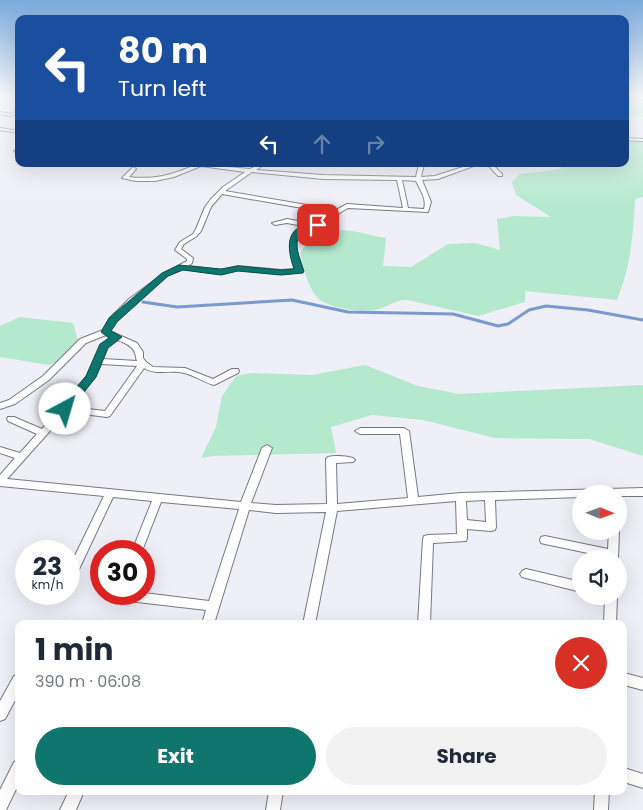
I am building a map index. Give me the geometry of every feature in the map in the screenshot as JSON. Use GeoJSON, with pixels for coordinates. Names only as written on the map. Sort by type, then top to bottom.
{"type":"FeatureCollection","features":[{"type":"Feature","properties":{"kind":"street"},"geometry":{"type":"LineString","coordinates":[[629,139],[643,140]]}},
{"type":"Feature","properties":{"kind":"street"},"geometry":{"type":"LineString","coordinates":[[133,169],[124,178],[145,181],[167,178],[191,167]]}},
{"type":"Feature","properties":{"kind":"street"},"geometry":{"type":"LineString","coordinates":[[221,167],[323,177],[419,179],[436,178],[464,167]]}},
{"type":"Feature","properties":{"kind":"street"},"geometry":{"type":"LineString","coordinates":[[0,406],[12,402],[46,378],[83,341],[106,332],[113,320],[165,274],[190,262],[190,258],[178,250],[183,241],[197,233],[209,206],[222,192],[258,167]]}},
{"type":"Feature","properties":{"kind":"street"},"geometry":{"type":"LineString","coordinates":[[275,223],[287,221],[307,226],[318,225],[347,206],[426,211],[428,208],[428,198],[419,179],[420,167]]}},
{"type":"Feature","properties":{"kind":"street"},"geometry":{"type":"LineString","coordinates":[[492,167],[500,176]]}},
{"type":"Feature","properties":{"kind":"street"},"geometry":{"type":"LineString","coordinates":[[399,178],[406,210]]}},
{"type":"Feature","properties":{"kind":"street"},"geometry":{"type":"LineString","coordinates":[[222,192],[336,212]]}},
{"type":"Feature","properties":{"kind":"street"},"geometry":{"type":"LineString","coordinates":[[182,267],[221,272],[238,268],[281,272],[300,271],[293,253],[292,243],[298,232],[307,226]]}},
{"type":"Feature","properties":{"kind":"street"},"geometry":{"type":"LineString","coordinates":[[106,332],[134,345],[139,352],[139,358],[143,364]]}},
{"type":"Feature","properties":{"kind":"street"},"geometry":{"type":"LineString","coordinates":[[0,482],[91,377],[104,346],[117,337]]}},
{"type":"Feature","properties":{"kind":"street"},"geometry":{"type":"LineString","coordinates":[[98,361],[143,364],[156,370],[185,370],[214,382],[235,371]]}},
{"type":"Feature","properties":{"kind":"street"},"geometry":{"type":"LineString","coordinates":[[65,409],[107,414],[143,364]]}},
{"type":"Feature","properties":{"kind":"street"},"geometry":{"type":"LineString","coordinates":[[11,419],[44,433]]}},
{"type":"Feature","properties":{"kind":"street"},"geometry":{"type":"LineString","coordinates":[[360,431],[404,431],[414,501]]}},
{"type":"Feature","properties":{"kind":"street"},"geometry":{"type":"LineString","coordinates":[[209,620],[245,506],[267,448]]}},
{"type":"Feature","properties":{"kind":"street"},"geometry":{"type":"LineString","coordinates":[[0,450],[22,457]]}},
{"type":"Feature","properties":{"kind":"street"},"geometry":{"type":"LineString","coordinates":[[310,620],[332,508],[331,459],[350,460]]}},
{"type":"Feature","properties":{"kind":"street"},"geometry":{"type":"LineString","coordinates":[[0,482],[276,509],[332,508],[460,497],[572,494]]}},
{"type":"Feature","properties":{"kind":"street"},"geometry":{"type":"LineString","coordinates":[[628,492],[643,492]]}},
{"type":"Feature","properties":{"kind":"street"},"geometry":{"type":"LineString","coordinates":[[80,556],[110,493]]}},
{"type":"Feature","properties":{"kind":"street"},"geometry":{"type":"LineString","coordinates":[[462,524],[491,527],[490,496]]}},
{"type":"Feature","properties":{"kind":"street"},"geometry":{"type":"LineString","coordinates":[[141,540],[158,497]]}},
{"type":"Feature","properties":{"kind":"street"},"geometry":{"type":"LineString","coordinates":[[424,620],[428,539],[462,538],[460,497]]}},
{"type":"Feature","properties":{"kind":"street"},"geometry":{"type":"LineString","coordinates":[[546,540],[588,550]]}},
{"type":"Feature","properties":{"kind":"street"},"geometry":{"type":"LineString","coordinates":[[526,574],[572,584]]}},
{"type":"Feature","properties":{"kind":"street"},"geometry":{"type":"LineString","coordinates":[[155,599],[213,606]]}},
{"type":"Feature","properties":{"kind":"street"},"geometry":{"type":"LineString","coordinates":[[610,620],[611,605]]}},
{"type":"Feature","properties":{"kind":"street"},"geometry":{"type":"LineString","coordinates":[[627,680],[643,684]]}},
{"type":"Feature","properties":{"kind":"street"},"geometry":{"type":"LineString","coordinates":[[0,714],[15,687]]}},
{"type":"Feature","properties":{"kind":"street"},"geometry":{"type":"LineString","coordinates":[[0,806],[15,775]]}},
{"type":"Feature","properties":{"kind":"street"},"geometry":{"type":"LineString","coordinates":[[627,777],[643,781]]}},
{"type":"Feature","properties":{"kind":"street"},"geometry":{"type":"LineString","coordinates":[[68,810],[75,795]]}},
{"type":"Feature","properties":{"kind":"street"},"geometry":{"type":"LineString","coordinates":[[273,810],[275,795]]}},
{"type":"Feature","properties":{"kind":"street"},"geometry":{"type":"LineString","coordinates":[[601,810],[602,795]]}},
{"type":"Feature","properties":{"kind":"green space"},"geometry":{"type":"Polygon","coordinates":[[[629,139],[643,140],[643,197],[635,199],[630,250],[622,287],[617,300],[525,291],[525,302],[478,316],[408,300],[399,301],[375,310],[344,309],[321,300],[310,287],[300,253],[313,237],[323,231],[346,230],[386,238],[383,266],[411,267],[448,244],[475,243],[500,250],[497,219],[514,216],[551,217],[516,195],[512,182],[520,174],[561,169],[561,167],[629,167],[629,139]]]}},
{"type":"Feature","properties":{"kind":"green space"},"geometry":{"type":"Polygon","coordinates":[[[20,317],[73,323],[81,351],[49,365],[0,357],[0,326],[20,317]]]}},
{"type":"Feature","properties":{"kind":"green space"},"geometry":{"type":"Polygon","coordinates":[[[365,365],[418,386],[459,394],[643,385],[643,456],[589,439],[495,438],[423,420],[372,415],[331,427],[336,453],[213,456],[201,458],[216,427],[222,396],[236,376],[251,373],[312,375],[365,365]]]}},
{"type":"Feature","properties":{"kind":"waterway"},"geometry":{"type":"LineString","coordinates":[[143,302],[177,307],[292,300],[348,312],[453,314],[498,326],[508,324],[529,310],[546,306],[588,310],[643,320]]}},
{"type":"Feature","properties":{"kind":"route"},"geometry":{"type":"LineString","coordinates":[[65,409],[91,377],[104,346],[117,337],[106,332],[113,320],[165,274],[182,267],[221,272],[238,268],[281,272],[300,271],[293,253],[292,243],[298,232],[302,229],[307,226],[318,225]]}}]}
